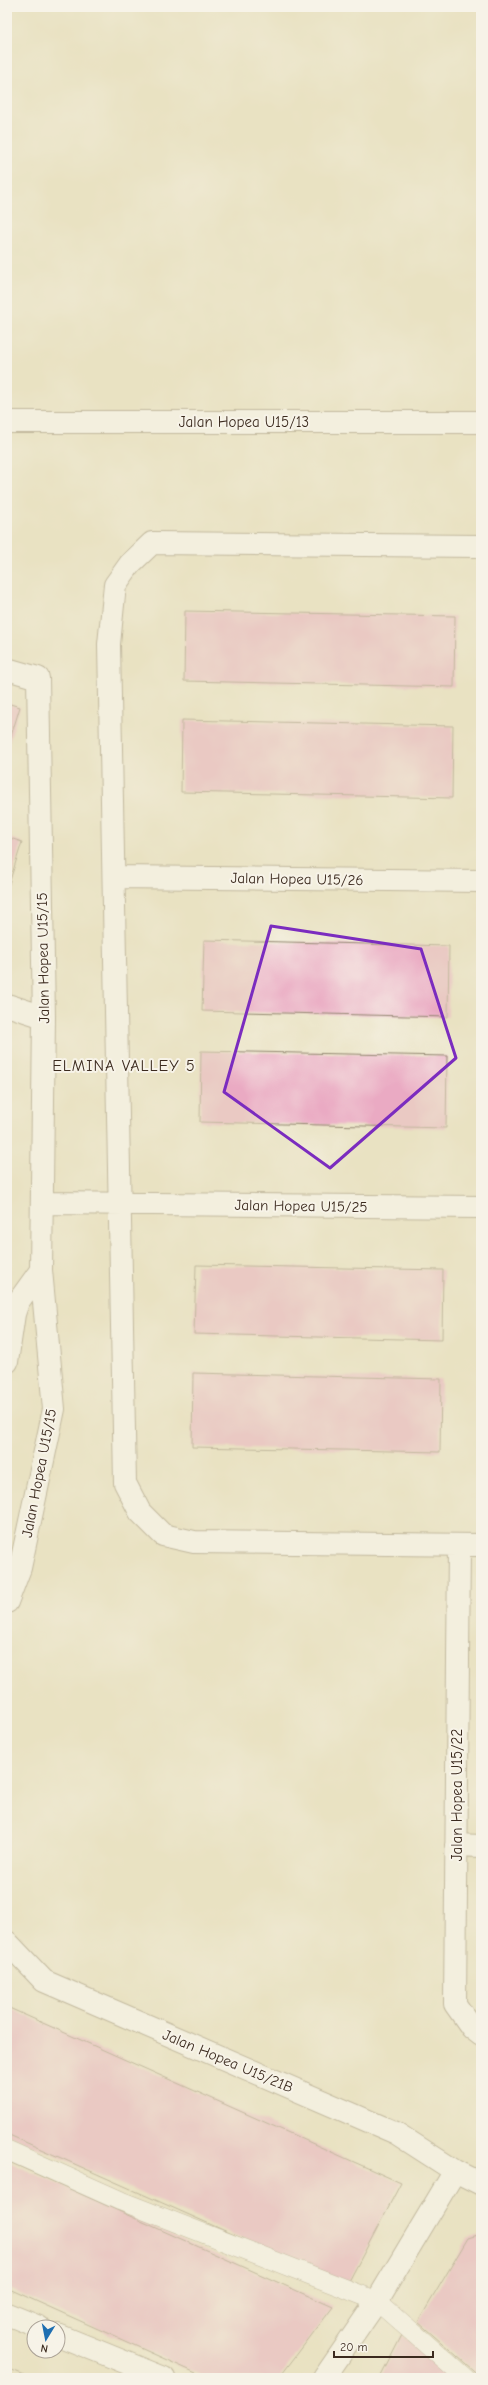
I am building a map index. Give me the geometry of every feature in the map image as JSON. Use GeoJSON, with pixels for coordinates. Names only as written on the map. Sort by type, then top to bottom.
{"type":"FeatureCollection","features":[{"type":"Feature","properties":{"kind":"street","name":"Jalan Hopea U15/13"},"geometry":{"type":"LineString","coordinates":[[7,422],[481,422]]}},
{"type":"Feature","properties":{"kind":"street"},"geometry":{"type":"LineString","coordinates":[[481,546],[152,543],[130,564],[115,585],[110,644],[125,1483],[140,1512],[163,1535],[194,1542],[481,1545]]}},
{"type":"Feature","properties":{"kind":"street","name":"Jalan Hopea U15/15"},"geometry":{"type":"LineString","coordinates":[[7,668],[38,678],[44,1017],[44,1202],[41,1270],[54,1409],[20,1568],[7,1602]]}},
{"type":"Feature","properties":{"kind":"street","name":"Jalan Hopea U15/26"},"geometry":{"type":"LineString","coordinates":[[114,877],[481,881]]}},
{"type":"Feature","properties":{"kind":"street"},"geometry":{"type":"LineString","coordinates":[[7,1005],[44,1017]]}},
{"type":"Feature","properties":{"kind":"street","name":"Jalan Hopea U15/25"},"geometry":{"type":"LineString","coordinates":[[44,1202],[481,1208]]}},
{"type":"Feature","properties":{"kind":"street"},"geometry":{"type":"LineString","coordinates":[[7,1362],[14,1314],[18,1302],[41,1270]]}},
{"type":"Feature","properties":{"kind":"street","name":"Jalan Hopea U15/22"},"geometry":{"type":"LineString","coordinates":[[459,1545],[455,2004],[472,2028],[481,2035]]}},
{"type":"Feature","properties":{"kind":"street"},"geometry":{"type":"LineString","coordinates":[[456,1845],[481,1846]]}},
{"type":"Feature","properties":{"kind":"street","name":"Jalan Hopea U15/21B"},"geometry":{"type":"LineString","coordinates":[[7,1942],[44,1981],[396,2133],[455,2171],[481,2184]]}},
{"type":"Feature","properties":{"kind":"street"},"geometry":{"type":"LineString","coordinates":[[324,2378],[377,2301],[455,2171]]}},
{"type":"Feature","properties":{"kind":"street"},"geometry":{"type":"LineString","coordinates":[[7,2314],[26,2322]]}},
{"type":"Feature","properties":{"kind":"street"},"geometry":{"type":"LineString","coordinates":[[66,2338],[164,2378]]}},
{"type":"Feature","properties":{"kind":"lane"},"geometry":{"type":"LineString","coordinates":[[7,2150],[121,2201],[377,2301],[465,2378]]}},
{"type":"Feature","properties":{"kind":"highlighted area"},"geometry":{"type":"Polygon","coordinates":[[[271,926],[421,949],[456,1058],[330,1168],[224,1092],[271,926]]]}},
{"type":"Feature","properties":{"kind":"building"},"geometry":{"type":"Polygon","coordinates":[[[185,611],[455,616],[454,687],[184,681],[185,611]]]}},
{"type":"Feature","properties":{"kind":"building"},"geometry":{"type":"Polygon","coordinates":[[[7,703],[20,707],[7,749],[7,703]]]}},
{"type":"Feature","properties":{"kind":"building"},"geometry":{"type":"Polygon","coordinates":[[[182,720],[453,726],[452,798],[181,792],[182,720]]]}},
{"type":"Feature","properties":{"kind":"building"},"geometry":{"type":"Polygon","coordinates":[[[7,837],[22,842],[7,890],[7,837]]]}},
{"type":"Feature","properties":{"kind":"building"},"geometry":{"type":"Polygon","coordinates":[[[204,940],[449,946],[448,1017],[202,1011],[204,940]]]}},
{"type":"Feature","properties":{"kind":"building"},"geometry":{"type":"Polygon","coordinates":[[[201,1051],[447,1056],[446,1128],[200,1122],[201,1051]]]}},
{"type":"Feature","properties":{"kind":"building"},"geometry":{"type":"Polygon","coordinates":[[[196,1265],[443,1270],[442,1340],[194,1334],[196,1265]]]}},
{"type":"Feature","properties":{"kind":"building"},"geometry":{"type":"Polygon","coordinates":[[[193,1373],[441,1379],[440,1452],[192,1447],[193,1373]]]}},
{"type":"Feature","properties":{"kind":"building"},"geometry":{"type":"Polygon","coordinates":[[[7,2007],[401,2183],[347,2285],[7,2134],[7,2007]]]}},
{"type":"Feature","properties":{"kind":"building"},"geometry":{"type":"Polygon","coordinates":[[[7,2161],[333,2307],[279,2378],[207,2378],[7,2288],[7,2161]]]}},
{"type":"Feature","properties":{"kind":"building"},"geometry":{"type":"Polygon","coordinates":[[[481,2234],[481,2377],[418,2322],[468,2238],[481,2234]]]}},
{"type":"Feature","properties":{"kind":"building"},"geometry":{"type":"Polygon","coordinates":[[[402,2335],[452,2378],[380,2378],[402,2335]]]}},
{"type":"Feature","properties":{"kind":"building"},"geometry":{"type":"Polygon","coordinates":[[[7,2368],[32,2378],[7,2378],[7,2368]]]}},
{"type":"Feature","properties":{"kind":"district","name":"ELMINA VALLEY 5"},"geometry":{"type":"Point","coordinates":[124,1066]}}]}
